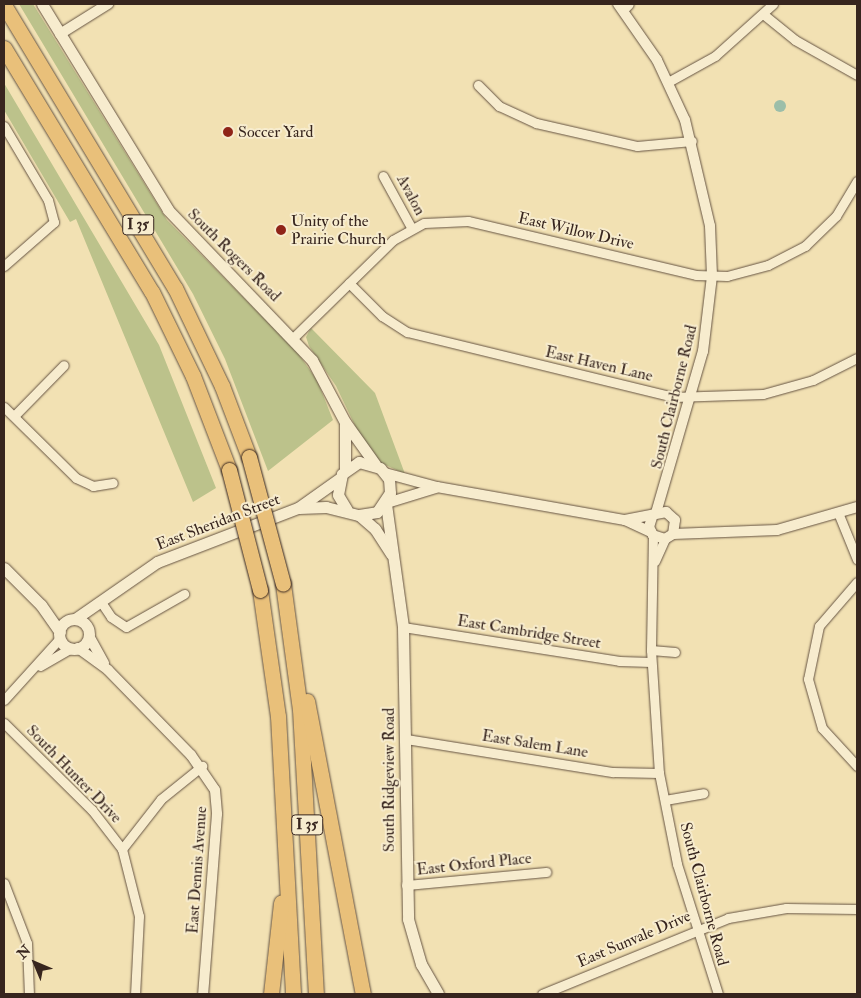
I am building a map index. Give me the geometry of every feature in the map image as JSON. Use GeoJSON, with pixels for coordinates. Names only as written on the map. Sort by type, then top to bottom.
{"type":"FeatureCollection","features":[{"type":"Feature","properties":{"kind":"highway","name":"I 35"},"geometry":{"type":"LineString","coordinates":[[4,5],[175,288],[222,386],[249,457],[283,584],[295,656],[316,994]]}},
{"type":"Feature","properties":{"kind":"highway","name":"I 35"},"geometry":{"type":"LineString","coordinates":[[4,48],[159,306],[194,376],[229,470],[260,590],[277,706],[293,994]]}},
{"type":"Feature","properties":{"kind":"highway"},"geometry":{"type":"LineString","coordinates":[[295,656],[321,757],[364,994]]}},
{"type":"Feature","properties":{"kind":"highway"},"geometry":{"type":"LineString","coordinates":[[271,994],[286,857]]}},
{"type":"Feature","properties":{"kind":"main road","name":"South Rogers Road"},"geometry":{"type":"LineString","coordinates":[[42,4],[176,221],[294,338],[325,378],[345,422]]}},
{"type":"Feature","properties":{"kind":"main road"},"geometry":{"type":"LineString","coordinates":[[345,422],[375,464],[385,473],[390,486],[386,503],[370,515],[359,515],[347,510],[338,495],[342,474],[345,422]]}},
{"type":"Feature","properties":{"kind":"main road"},"geometry":{"type":"LineString","coordinates":[[342,474],[359,462],[375,464]]}},
{"type":"Feature","properties":{"kind":"main road","name":"East Sheridan Street"},"geometry":{"type":"LineString","coordinates":[[60,635],[72,620],[157,562],[298,508],[342,474]]}},
{"type":"Feature","properties":{"kind":"main road","name":"South Ridgeview Road"},"geometry":{"type":"LineString","coordinates":[[386,503],[403,627],[406,739],[406,885],[412,940],[438,994]]}},
{"type":"Feature","properties":{"kind":"main road","name":"East Sheridan Street"},"geometry":{"type":"LineString","coordinates":[[298,508],[347,510]]}},
{"type":"Feature","properties":{"kind":"main road","name":"South Ridgeview Road"},"geometry":{"type":"LineString","coordinates":[[359,515],[376,529],[394,560]]}},
{"type":"Feature","properties":{"kind":"main road"},"geometry":{"type":"LineString","coordinates":[[4,568],[42,605],[60,635],[74,648],[89,633],[101,602]]}},
{"type":"Feature","properties":{"kind":"main road"},"geometry":{"type":"LineString","coordinates":[[42,605],[72,620],[89,633]]}},
{"type":"Feature","properties":{"kind":"street"},"geometry":{"type":"LineString","coordinates":[[60,34],[108,4]]}},
{"type":"Feature","properties":{"kind":"street"},"geometry":{"type":"LineString","coordinates":[[668,82],[715,56],[773,4]]}},
{"type":"Feature","properties":{"kind":"street","name":"South Clairborne Road"},"geometry":{"type":"LineString","coordinates":[[623,6],[668,82],[692,141],[708,207],[712,276],[703,351],[666,490],[654,515],[652,534],[655,561],[651,662],[660,773],[665,800],[696,929],[718,994]]}},
{"type":"Feature","properties":{"kind":"street"},"geometry":{"type":"LineString","coordinates":[[763,14],[795,40],[857,75]]}},
{"type":"Feature","properties":{"kind":"street"},"geometry":{"type":"LineString","coordinates":[[478,85],[500,106],[536,123],[637,146],[692,141]]}},
{"type":"Feature","properties":{"kind":"street"},"geometry":{"type":"LineString","coordinates":[[4,126],[48,200],[54,222],[4,266]]}},
{"type":"Feature","properties":{"kind":"street","name":"Avalon"},"geometry":{"type":"LineString","coordinates":[[383,176],[412,229]]}},
{"type":"Feature","properties":{"kind":"street","name":"East Willow Drive"},"geometry":{"type":"LineString","coordinates":[[294,338],[393,240],[412,229],[438,220],[468,221],[712,276],[768,265],[805,246],[836,216],[857,181]]}},
{"type":"Feature","properties":{"kind":"street","name":"East Haven Lane"},"geometry":{"type":"LineString","coordinates":[[349,283],[382,316],[407,332],[692,398],[772,392],[813,380],[857,358]]}},
{"type":"Feature","properties":{"kind":"street"},"geometry":{"type":"LineString","coordinates":[[14,416],[64,365]]}},
{"type":"Feature","properties":{"kind":"street"},"geometry":{"type":"LineString","coordinates":[[4,406],[76,478],[93,486],[113,483]]}},
{"type":"Feature","properties":{"kind":"street"},"geometry":{"type":"LineString","coordinates":[[385,473],[437,487],[625,520],[652,534],[669,536],[698,531],[777,530],[839,515],[857,507]]}},
{"type":"Feature","properties":{"kind":"street"},"geometry":{"type":"LineString","coordinates":[[386,503],[437,487]]}},
{"type":"Feature","properties":{"kind":"street","name":"South Clairborne Road"},"geometry":{"type":"LineString","coordinates":[[655,561],[669,536],[673,517],[666,490]]}},
{"type":"Feature","properties":{"kind":"street"},"geometry":{"type":"LineString","coordinates":[[625,520],[654,515],[673,517],[698,531]]}},
{"type":"Feature","properties":{"kind":"street"},"geometry":{"type":"LineString","coordinates":[[839,515],[857,559]]}},
{"type":"Feature","properties":{"kind":"street"},"geometry":{"type":"LineString","coordinates":[[857,582],[819,626],[808,679],[822,728],[857,766]]}},
{"type":"Feature","properties":{"kind":"street"},"geometry":{"type":"LineString","coordinates":[[101,602],[126,627],[184,594]]}},
{"type":"Feature","properties":{"kind":"street","name":"East Cambridge Street"},"geometry":{"type":"LineString","coordinates":[[403,627],[619,661],[651,662]]}},
{"type":"Feature","properties":{"kind":"street","name":"East Dennis Avenue"},"geometry":{"type":"LineString","coordinates":[[89,633],[108,670]]}},
{"type":"Feature","properties":{"kind":"street"},"geometry":{"type":"LineString","coordinates":[[4,700],[32,672],[60,635]]}},
{"type":"Feature","properties":{"kind":"street"},"geometry":{"type":"LineString","coordinates":[[32,672],[74,648]]}},
{"type":"Feature","properties":{"kind":"street","name":"East Dennis Avenue"},"geometry":{"type":"LineString","coordinates":[[74,648],[108,670],[210,776],[217,807],[203,994]]}},
{"type":"Feature","properties":{"kind":"street"},"geometry":{"type":"LineString","coordinates":[[651,650],[674,652]]}},
{"type":"Feature","properties":{"kind":"street","name":"South Hunter Drive"},"geometry":{"type":"LineString","coordinates":[[4,723],[92,810],[122,849],[139,916],[136,994]]}},
{"type":"Feature","properties":{"kind":"street","name":"East Salem Lane"},"geometry":{"type":"LineString","coordinates":[[406,739],[613,772],[660,773]]}},
{"type":"Feature","properties":{"kind":"street"},"geometry":{"type":"LineString","coordinates":[[122,849],[161,799],[202,766]]}},
{"type":"Feature","properties":{"kind":"street"},"geometry":{"type":"LineString","coordinates":[[665,800],[703,793]]}},
{"type":"Feature","properties":{"kind":"street","name":"East Oxford Place"},"geometry":{"type":"LineString","coordinates":[[406,885],[546,872]]}},
{"type":"Feature","properties":{"kind":"street"},"geometry":{"type":"LineString","coordinates":[[4,883],[27,943],[29,994]]}},
{"type":"Feature","properties":{"kind":"street","name":"East Sunvale Drive"},"geometry":{"type":"LineString","coordinates":[[542,994],[555,992],[696,929],[786,908],[857,909]]}},
{"type":"Feature","properties":{"kind":"green space"},"geometry":{"type":"Polygon","coordinates":[[[19,4],[33,4],[167,220],[297,352],[317,380],[333,420],[268,471],[225,359],[193,294],[19,4]]]}},
{"type":"Feature","properties":{"kind":"green space"},"geometry":{"type":"Polygon","coordinates":[[[4,83],[159,345],[216,488],[193,502],[76,219],[70,222],[4,110],[4,83]]]}},
{"type":"Feature","properties":{"kind":"green space"},"geometry":{"type":"Polygon","coordinates":[[[311,328],[375,393],[405,474],[379,462],[359,434],[336,386],[309,346],[306,337],[311,328]]]}},
{"type":"Feature","properties":{"kind":"shaded area"},"geometry":{"type":"Polygon","coordinates":[[[782,100],[785,101],[785,111],[778,112],[775,111],[774,104],[775,101],[782,100]]]}},
{"type":"Feature","properties":{"kind":"place","name":"Soccer Yard"},"geometry":{"type":"Point","coordinates":[228,132]}},
{"type":"Feature","properties":{"kind":"place","name":"Unity of the Prairie Church"},"geometry":{"type":"Point","coordinates":[281,230]}}]}
